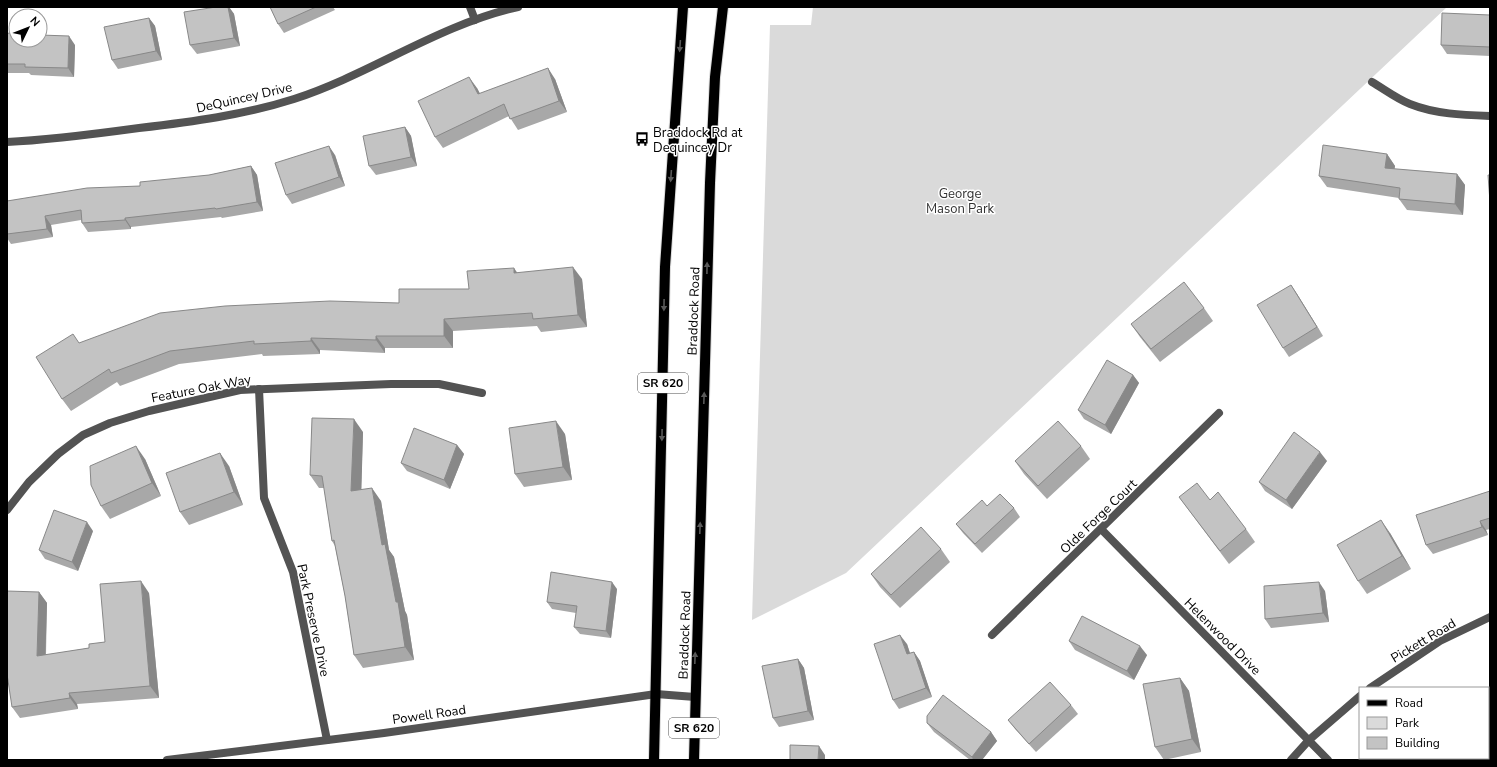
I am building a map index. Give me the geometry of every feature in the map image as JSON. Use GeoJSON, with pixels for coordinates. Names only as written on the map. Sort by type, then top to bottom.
{"type":"FeatureCollection","features":[{"type":"Feature","properties":{"kind":"main road","name":"Braddock Road"},"geometry":{"type":"LineString","coordinates":[[654,760],[665,267],[683,7]]}},
{"type":"Feature","properties":{"kind":"main road","name":"Braddock Road"},"geometry":{"type":"LineString","coordinates":[[694,760],[710,176],[715,77],[723,7]]}},
{"type":"Feature","properties":{"kind":"street"},"geometry":{"type":"LineString","coordinates":[[470,7],[475,20]]}},
{"type":"Feature","properties":{"kind":"street","name":"DeQuincey Drive"},"geometry":{"type":"LineString","coordinates":[[7,142],[48,140],[184,123],[258,109],[294,99],[325,88],[429,39],[475,20],[518,7]]}},
{"type":"Feature","properties":{"kind":"street"},"geometry":{"type":"LineString","coordinates":[[1372,82],[1408,104],[1425,109],[1464,115],[1490,116]]}},
{"type":"Feature","properties":{"kind":"street","name":"Feature Oak Way"},"geometry":{"type":"LineString","coordinates":[[7,510],[29,482],[58,454],[83,435],[110,422],[149,411],[240,390],[391,384],[439,384],[482,393]]}},
{"type":"Feature","properties":{"kind":"street","name":"Park Preserve Drive"},"geometry":{"type":"LineString","coordinates":[[259,389],[264,498],[294,572],[326,740]]}},
{"type":"Feature","properties":{"kind":"street","name":"Olde Forge Court"},"geometry":{"type":"LineString","coordinates":[[992,635],[1219,413]]}},
{"type":"Feature","properties":{"kind":"street","name":"Helenwood Drive"},"geometry":{"type":"LineString","coordinates":[[1101,529],[1328,760]]}},
{"type":"Feature","properties":{"kind":"street","name":"Pickett Road"},"geometry":{"type":"LineString","coordinates":[[1371,687],[1440,641],[1490,616]]}},
{"type":"Feature","properties":{"kind":"street","name":"Powell Road"},"geometry":{"type":"LineString","coordinates":[[167,760],[326,740],[656,694],[695,697]]}},
{"type":"Feature","properties":{"kind":"street"},"geometry":{"type":"LineString","coordinates":[[1291,760],[1309,740],[1359,697]]}},
{"type":"Feature","properties":{"kind":"green space","name":"George Mason Park"},"geometry":{"type":"Polygon","coordinates":[[[813,7],[1447,7],[846,573],[752,620],[770,25],[811,25],[813,7]]]}},
{"type":"Feature","properties":{"kind":"building"},"geometry":{"type":"Polygon","coordinates":[[[216,7],[228,7],[234,38],[190,45],[184,12],[216,7]]]}},
{"type":"Feature","properties":{"kind":"building"},"geometry":{"type":"Polygon","coordinates":[[[270,7],[316,7],[278,24],[270,7]]]}},
{"type":"Feature","properties":{"kind":"building"},"geometry":{"type":"Polygon","coordinates":[[[1442,13],[1490,15],[1490,47],[1441,45],[1442,13]]]}},
{"type":"Feature","properties":{"kind":"building"},"geometry":{"type":"Polygon","coordinates":[[[149,18],[156,51],[112,60],[104,27],[149,18]]]}},
{"type":"Feature","properties":{"kind":"building"},"geometry":{"type":"Polygon","coordinates":[[[7,33],[8,48],[48,48],[48,35],[69,36],[68,68],[25,67],[25,64],[7,64],[7,33]]]}},
{"type":"Feature","properties":{"kind":"building"},"geometry":{"type":"Polygon","coordinates":[[[548,68],[559,101],[510,119],[504,104],[435,137],[418,101],[469,77],[478,94],[548,68]]]}},
{"type":"Feature","properties":{"kind":"building"},"geometry":{"type":"Polygon","coordinates":[[[405,127],[411,157],[369,166],[363,136],[405,127]]]}},
{"type":"Feature","properties":{"kind":"building"},"geometry":{"type":"Polygon","coordinates":[[[1323,145],[1387,154],[1385,168],[1457,174],[1455,204],[1399,199],[1400,188],[1319,176],[1323,145]]]}},
{"type":"Feature","properties":{"kind":"building"},"geometry":{"type":"Polygon","coordinates":[[[329,146],[339,177],[286,195],[275,163],[329,146]]]}},
{"type":"Feature","properties":{"kind":"building"},"geometry":{"type":"Polygon","coordinates":[[[251,166],[257,202],[216,209],[125,218],[125,220],[82,223],[81,210],[45,216],[47,229],[7,234],[7,201],[87,188],[140,186],[140,182],[209,175],[251,166]]]}},
{"type":"Feature","properties":{"kind":"building"},"geometry":{"type":"Polygon","coordinates":[[[1488,175],[1490,175],[1490,202],[1488,175]]]}},
{"type":"Feature","properties":{"kind":"building"},"geometry":{"type":"Polygon","coordinates":[[[573,267],[578,315],[533,319],[532,313],[444,319],[444,336],[376,336],[376,340],[311,338],[311,341],[254,344],[254,341],[170,351],[111,373],[109,369],[62,399],[36,357],[73,334],[79,343],[160,313],[225,306],[330,301],[399,303],[399,289],[469,289],[467,271],[514,268],[514,273],[573,267]]]}},
{"type":"Feature","properties":{"kind":"building"},"geometry":{"type":"Polygon","coordinates":[[[1184,282],[1204,308],[1151,349],[1131,324],[1184,282]]]}},
{"type":"Feature","properties":{"kind":"building"},"geometry":{"type":"Polygon","coordinates":[[[1291,285],[1317,327],[1283,348],[1257,305],[1291,285]]]}},
{"type":"Feature","properties":{"kind":"building"},"geometry":{"type":"Polygon","coordinates":[[[1107,360],[1133,375],[1105,425],[1078,410],[1107,360]]]}},
{"type":"Feature","properties":{"kind":"building"},"geometry":{"type":"Polygon","coordinates":[[[312,418],[354,419],[351,491],[372,488],[382,545],[385,544],[396,602],[398,602],[405,647],[354,655],[345,596],[334,540],[332,541],[322,476],[310,475],[312,418]]]}},
{"type":"Feature","properties":{"kind":"building"},"geometry":{"type":"Polygon","coordinates":[[[556,421],[563,467],[515,474],[509,428],[556,421]]]}},
{"type":"Feature","properties":{"kind":"building"},"geometry":{"type":"Polygon","coordinates":[[[1058,421],[1081,446],[1038,486],[1015,461],[1058,421]]]}},
{"type":"Feature","properties":{"kind":"building"},"geometry":{"type":"Polygon","coordinates":[[[414,428],[457,445],[444,480],[401,463],[414,428]]]}},
{"type":"Feature","properties":{"kind":"building"},"geometry":{"type":"Polygon","coordinates":[[[1294,432],[1320,452],[1286,500],[1259,482],[1294,432]]]}},
{"type":"Feature","properties":{"kind":"building"},"geometry":{"type":"Polygon","coordinates":[[[136,446],[152,483],[101,506],[91,485],[90,466],[136,446]]]}},
{"type":"Feature","properties":{"kind":"building"},"geometry":{"type":"Polygon","coordinates":[[[220,453],[234,492],[180,512],[166,473],[220,453]]]}},
{"type":"Feature","properties":{"kind":"building"},"geometry":{"type":"Polygon","coordinates":[[[1197,483],[1210,500],[1218,492],[1246,529],[1220,551],[1179,497],[1197,483]]]}},
{"type":"Feature","properties":{"kind":"building"},"geometry":{"type":"Polygon","coordinates":[[[1490,491],[1490,518],[1480,521],[1482,527],[1426,545],[1416,515],[1490,491]]]}},
{"type":"Feature","properties":{"kind":"building"},"geometry":{"type":"Polygon","coordinates":[[[1000,494],[1014,508],[975,544],[956,524],[982,500],[987,506],[1000,494]]]}},
{"type":"Feature","properties":{"kind":"building"},"geometry":{"type":"Polygon","coordinates":[[[54,510],[87,522],[72,562],[39,550],[54,510]]]}},
{"type":"Feature","properties":{"kind":"building"},"geometry":{"type":"Polygon","coordinates":[[[1381,520],[1402,556],[1358,581],[1337,545],[1381,520]]]}},
{"type":"Feature","properties":{"kind":"building"},"geometry":{"type":"Polygon","coordinates":[[[921,527],[941,549],[891,595],[871,574],[921,527]]]}},
{"type":"Feature","properties":{"kind":"building"},"geometry":{"type":"Polygon","coordinates":[[[551,572],[612,582],[606,631],[574,627],[577,606],[547,602],[551,572]]]}},
{"type":"Feature","properties":{"kind":"building"},"geometry":{"type":"Polygon","coordinates":[[[141,581],[150,686],[69,693],[70,698],[12,707],[7,674],[7,591],[39,592],[37,656],[89,648],[89,644],[105,642],[100,584],[141,581]]]}},
{"type":"Feature","properties":{"kind":"building"},"geometry":{"type":"Polygon","coordinates":[[[1319,582],[1323,613],[1265,619],[1264,586],[1319,582]]]}},
{"type":"Feature","properties":{"kind":"building"},"geometry":{"type":"Polygon","coordinates":[[[1082,616],[1140,646],[1127,671],[1069,641],[1082,616]]]}},
{"type":"Feature","properties":{"kind":"building"},"geometry":{"type":"Polygon","coordinates":[[[900,635],[907,654],[914,652],[926,688],[893,700],[874,644],[900,635]]]}},
{"type":"Feature","properties":{"kind":"building"},"geometry":{"type":"Polygon","coordinates":[[[798,659],[808,711],[773,718],[762,666],[798,659]]]}},
{"type":"Feature","properties":{"kind":"building"},"geometry":{"type":"Polygon","coordinates":[[[1180,678],[1192,739],[1155,747],[1143,684],[1180,678]]]}},
{"type":"Feature","properties":{"kind":"building"},"geometry":{"type":"Polygon","coordinates":[[[1050,682],[1071,705],[1029,744],[1008,720],[1050,682]]]}},
{"type":"Feature","properties":{"kind":"building"},"geometry":{"type":"Polygon","coordinates":[[[1490,691],[1490,730],[1489,728],[1490,691]]]}},
{"type":"Feature","properties":{"kind":"building"},"geometry":{"type":"Polygon","coordinates":[[[943,695],[991,732],[972,757],[927,723],[927,716],[943,695]]]}},
{"type":"Feature","properties":{"kind":"building"},"geometry":{"type":"Polygon","coordinates":[[[790,745],[819,746],[818,760],[790,760],[790,745]]]}},
{"type":"Feature","properties":{"kind":"building"},"geometry":{"type":"Polygon","coordinates":[[[1462,759],[1462,760],[1427,760],[1462,759]]]}},
{"type":"Feature","properties":{"kind":"place","name":"Braddock Rd at Dequincey Dr"},"geometry":{"type":"Point","coordinates":[642,139]}}]}
